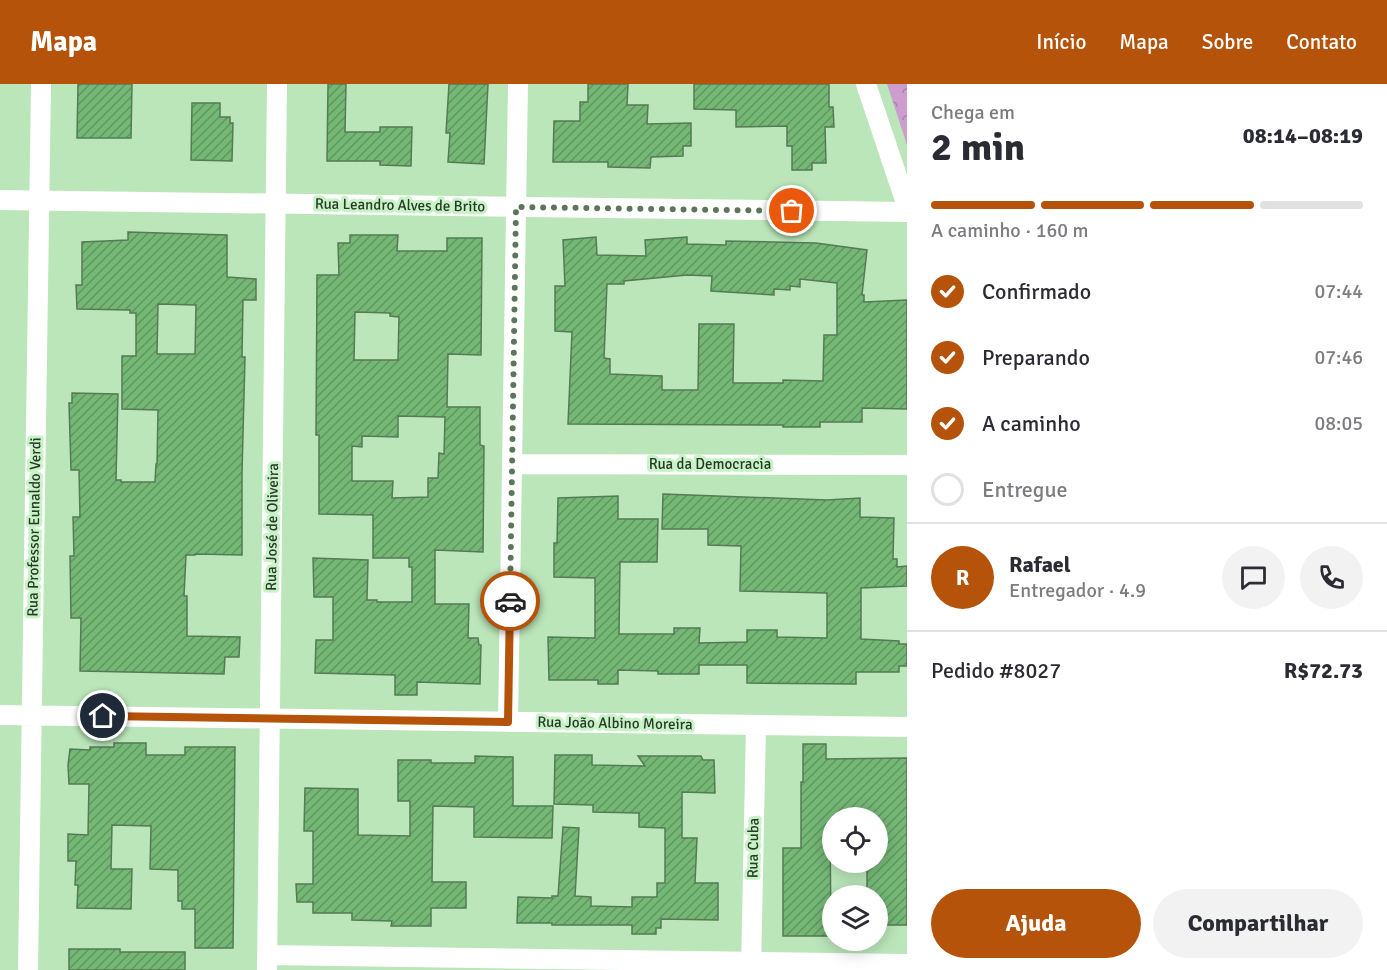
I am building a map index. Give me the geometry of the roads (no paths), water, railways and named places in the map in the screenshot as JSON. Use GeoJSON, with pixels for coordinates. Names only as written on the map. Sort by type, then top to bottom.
{"type":"FeatureCollection","features":[{"type":"Feature","properties":{"kind":"street","name":"Rua Professor Eunaldo Verdi"},"geometry":{"type":"LineString","coordinates":[[28,970],[41,84]]}},
{"type":"Feature","properties":{"kind":"street","name":"Rua José de Oliveira"},"geometry":{"type":"LineString","coordinates":[[267,962],[278,84]]}},
{"type":"Feature","properties":{"kind":"street"},"geometry":{"type":"LineString","coordinates":[[508,722],[518,84]]}},
{"type":"Feature","properties":{"kind":"street"},"geometry":{"type":"LineString","coordinates":[[866,84],[907,206]]}},
{"type":"Feature","properties":{"kind":"street","name":"Rua Leandro Alves de Brito"},"geometry":{"type":"LineString","coordinates":[[0,200],[907,212]]}},
{"type":"Feature","properties":{"kind":"street","name":"Rua da Democracia"},"geometry":{"type":"LineString","coordinates":[[512,464],[907,465]]}},
{"type":"Feature","properties":{"kind":"street","name":"Rua João Albino Moreira"},"geometry":{"type":"LineString","coordinates":[[0,715],[907,727]]}},
{"type":"Feature","properties":{"kind":"street","name":"Rua Cuba"},"geometry":{"type":"LineString","coordinates":[[751,966],[756,725]]}},
{"type":"Feature","properties":{"kind":"street"},"geometry":{"type":"LineString","coordinates":[[267,962],[751,966],[907,964]]}}]}
